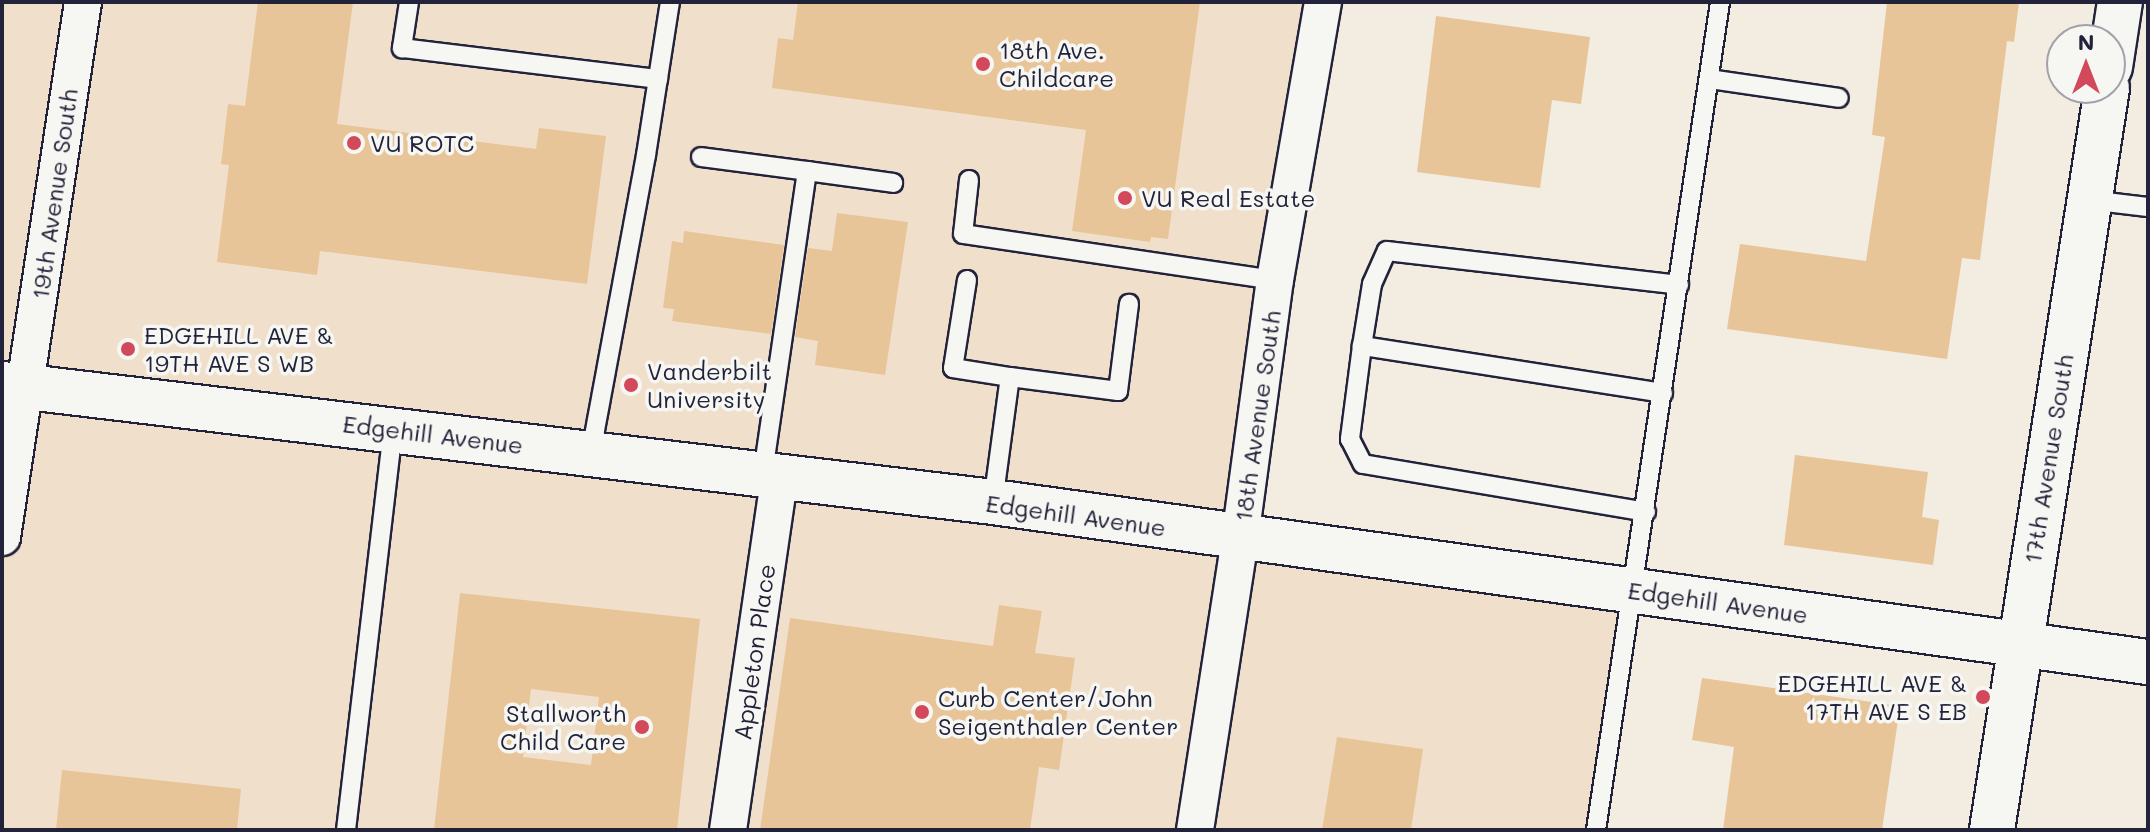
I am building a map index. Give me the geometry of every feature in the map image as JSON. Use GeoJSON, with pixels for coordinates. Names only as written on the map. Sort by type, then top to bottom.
{"type":"FeatureCollection","features":[{"type":"Feature","properties":{"kind":"street","name":"19th Avenue South"},"geometry":{"type":"LineString","coordinates":[[2,537],[14,385],[83,2]]}},
{"type":"Feature","properties":{"kind":"street","name":"18th Avenue South"},"geometry":{"type":"LineString","coordinates":[[1195,830],[1240,538],[1275,280],[1323,2]]}},
{"type":"Feature","properties":{"kind":"street"},"geometry":{"type":"LineString","coordinates":[[2117,24],[2120,2]]}},
{"type":"Feature","properties":{"kind":"street","name":"17th Avenue South"},"geometry":{"type":"LineString","coordinates":[[1992,830],[2104,104]]}},
{"type":"Feature","properties":{"kind":"street","name":"Edgehill Avenue"},"geometry":{"type":"LineString","coordinates":[[14,385],[993,502],[2148,662]]}},
{"type":"Feature","properties":{"kind":"street","name":"Appleton Place"},"geometry":{"type":"LineString","coordinates":[[728,830],[772,474]]}},
{"type":"Feature","properties":{"kind":"lane"},"geometry":{"type":"LineString","coordinates":[[409,2],[402,48],[658,79]]}},
{"type":"Feature","properties":{"kind":"lane"},"geometry":{"type":"LineString","coordinates":[[591,452],[670,2]]}},
{"type":"Feature","properties":{"kind":"lane"},"geometry":{"type":"LineString","coordinates":[[1596,830],[1720,2]]}},
{"type":"Feature","properties":{"kind":"lane"},"geometry":{"type":"LineString","coordinates":[[1709,79],[1839,98]]}},
{"type":"Feature","properties":{"kind":"lane"},"geometry":{"type":"LineString","coordinates":[[701,157],[893,183]]}},
{"type":"Feature","properties":{"kind":"lane"},"geometry":{"type":"LineString","coordinates":[[772,474],[807,171]]}},
{"type":"Feature","properties":{"kind":"lane"},"geometry":{"type":"LineString","coordinates":[[969,180],[963,234],[1275,280]]}},
{"type":"Feature","properties":{"kind":"lane"},"geometry":{"type":"LineString","coordinates":[[2089,200],[2148,207]]}},
{"type":"Feature","properties":{"kind":"lane"},"geometry":{"type":"LineString","coordinates":[[1646,512],[1363,464],[1350,439],[1362,346],[1372,284],[1387,251],[1679,285]]}},
{"type":"Feature","properties":{"kind":"lane"},"geometry":{"type":"LineString","coordinates":[[967,280],[953,368],[1010,377],[1118,391],[1129,304]]}},
{"type":"Feature","properties":{"kind":"lane"},"geometry":{"type":"LineString","coordinates":[[1362,346],[1663,393]]}},
{"type":"Feature","properties":{"kind":"lane"},"geometry":{"type":"LineString","coordinates":[[993,502],[1010,377]]}},
{"type":"Feature","properties":{"kind":"lane"},"geometry":{"type":"LineString","coordinates":[[346,830],[393,430]]}},
{"type":"Feature","properties":{"kind":"shaded area","name":"Vanderbilt University"},"geometry":{"type":"Polygon","coordinates":[[[2,2],[1323,2],[1240,538],[1644,582],[1604,830],[2,830],[2,2]]]}},
{"type":"Feature","properties":{"kind":"building","name":"VU ROTC"},"geometry":{"type":"Polygon","coordinates":[[[258,2],[353,2],[337,124],[536,149],[539,128],[606,136],[587,284],[320,251],[317,275],[217,262],[229,165],[221,164],[228,104],[245,106],[258,2]]]}},
{"type":"Feature","properties":{"kind":"building","name":"18th Ave. Childcare"},"geometry":{"type":"Polygon","coordinates":[[[798,2],[1200,2],[1168,239],[1151,237],[1150,242],[1072,231],[1086,130],[772,88],[778,38],[793,40],[798,2]]]}},
{"type":"Feature","properties":{"kind":"building"},"geometry":{"type":"Polygon","coordinates":[[[1887,2],[2019,2],[2014,42],[2007,41],[1980,260],[1962,258],[1947,359],[1727,329],[1740,244],[1866,261],[1885,137],[1872,135],[1887,2]]]}},
{"type":"Feature","properties":{"kind":"building"},"geometry":{"type":"Polygon","coordinates":[[[1436,16],[1590,37],[1581,104],[1552,100],[1540,188],[1417,172],[1436,16]]]}},
{"type":"Feature","properties":{"kind":"building"},"geometry":{"type":"Polygon","coordinates":[[[837,213],[908,222],[885,375],[815,365],[818,341],[795,337],[808,248],[832,251],[837,213]]]}},
{"type":"Feature","properties":{"kind":"building"},"geometry":{"type":"Polygon","coordinates":[[[684,231],[784,245],[771,334],[672,321],[674,309],[663,308],[672,241],[683,243],[684,231]]]}},
{"type":"Feature","properties":{"kind":"building"},"geometry":{"type":"Polygon","coordinates":[[[1795,455],[1928,472],[1922,517],[1939,520],[1933,565],[1784,545],[1795,455]]]}},
{"type":"Feature","properties":{"kind":"building","name":"Stallworth Child Care"},"geometry":{"type":"Polygon","coordinates":[[[460,593],[700,619],[677,830],[434,830],[460,593]],[[531,689],[523,757],[591,765],[599,697],[531,689]]]}},
{"type":"Feature","properties":{"kind":"building","name":"Curb Center/John Seigenthaler Center"},"geometry":{"type":"Polygon","coordinates":[[[999,605],[1042,611],[1035,653],[1075,658],[1059,770],[1039,767],[1030,830],[760,830],[790,618],[993,646],[999,605]]]}},
{"type":"Feature","properties":{"kind":"building"},"geometry":{"type":"Polygon","coordinates":[[[1702,678],[1900,706],[1882,830],[1723,830],[1734,747],[1692,740],[1702,678]]]}},
{"type":"Feature","properties":{"kind":"building"},"geometry":{"type":"Polygon","coordinates":[[[1337,737],[1423,749],[1411,830],[1322,830],[1337,737]]]}},
{"type":"Feature","properties":{"kind":"building"},"geometry":{"type":"Polygon","coordinates":[[[62,770],[241,789],[237,830],[56,830],[62,770]]]}},
{"type":"Feature","properties":{"kind":"place","name":"18th Ave. Childcare"},"geometry":{"type":"Point","coordinates":[983,64]}},
{"type":"Feature","properties":{"kind":"place","name":"VU ROTC"},"geometry":{"type":"Point","coordinates":[354,143]}},
{"type":"Feature","properties":{"kind":"place","name":"VU Real Estate"},"geometry":{"type":"Point","coordinates":[1125,198]}},
{"type":"Feature","properties":{"kind":"place","name":"EDGEHILL AVE & 19TH AVE S WB"},"geometry":{"type":"Point","coordinates":[128,349]}},
{"type":"Feature","properties":{"kind":"place","name":"Vanderbilt University"},"geometry":{"type":"Point","coordinates":[631,385]}},
{"type":"Feature","properties":{"kind":"place","name":"EDGEHILL AVE & 17TH AVE S EB"},"geometry":{"type":"Point","coordinates":[1983,697]}},
{"type":"Feature","properties":{"kind":"place","name":"Curb Center/John Seigenthaler Center"},"geometry":{"type":"Point","coordinates":[922,712]}},
{"type":"Feature","properties":{"kind":"place","name":"Stallworth Child Care"},"geometry":{"type":"Point","coordinates":[642,727]}}]}
